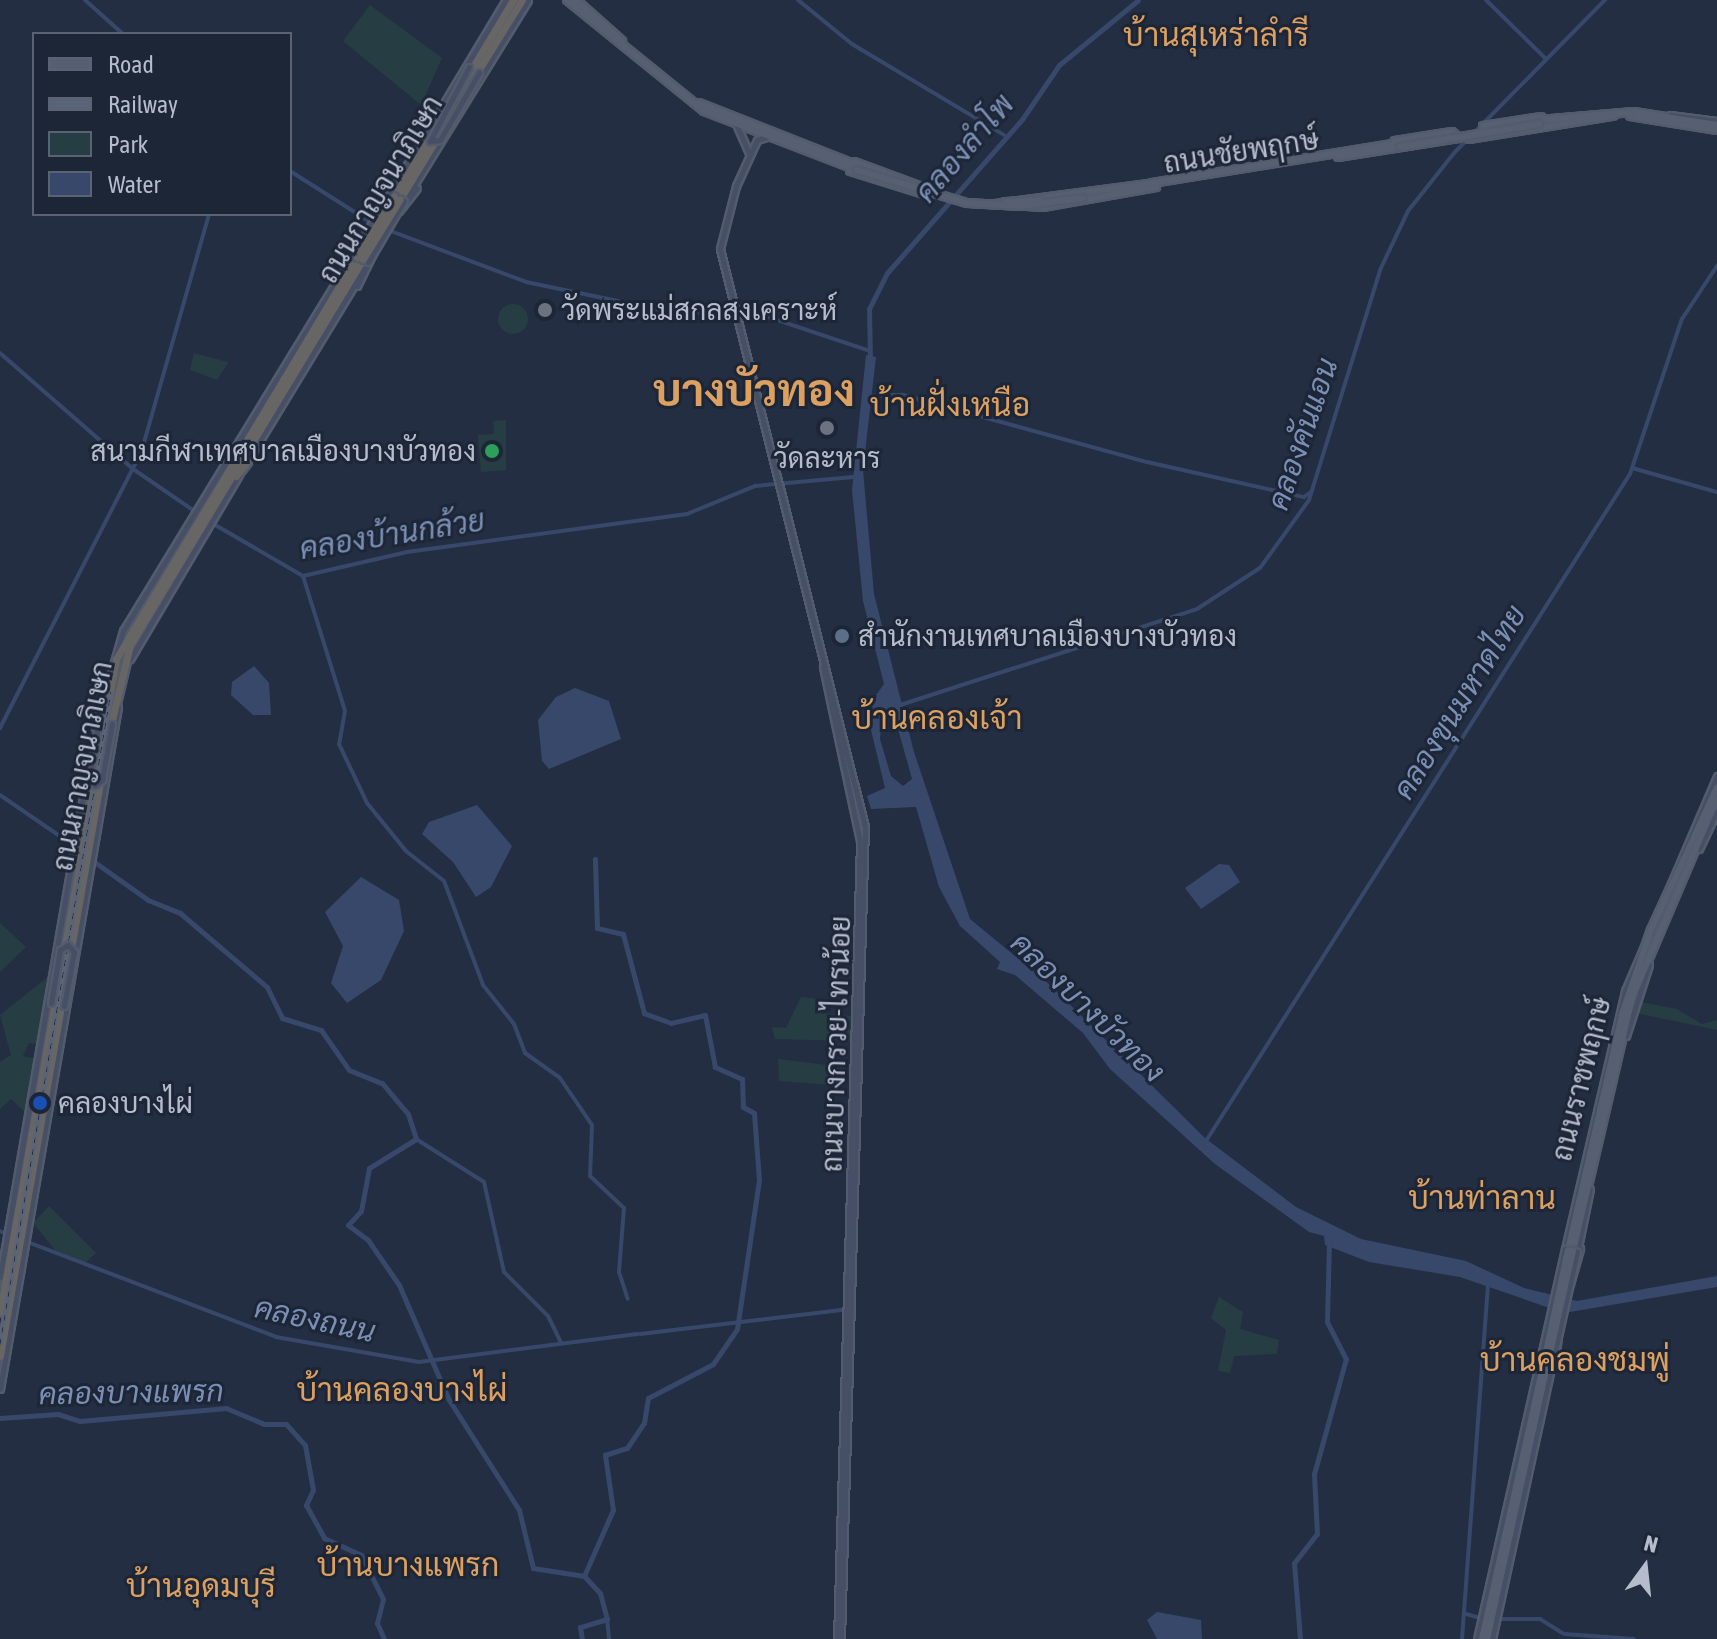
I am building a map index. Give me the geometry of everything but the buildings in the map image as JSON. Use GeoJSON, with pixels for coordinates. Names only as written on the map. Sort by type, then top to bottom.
{"type":"FeatureCollection","features":[{"type":"Feature","properties":{"kind":"highway","name":"ถนนกาญจนาภิเษก"},"geometry":{"type":"LineString","coordinates":[[0,1356],[3,1314],[116,659],[206,512],[269,399],[360,258],[513,0]]}},
{"type":"Feature","properties":{"kind":"highway","name":"ถนนกาญจนาภิเษก"},"geometry":{"type":"LineString","coordinates":[[397,197],[522,0]]}},
{"type":"Feature","properties":{"kind":"highway","name":"ถนนกาญจนาภิเษก"},"geometry":{"type":"LineString","coordinates":[[206,512],[216,501],[324,323],[360,258]]}},
{"type":"Feature","properties":{"kind":"highway"},"geometry":{"type":"LineString","coordinates":[[307,361],[324,323]]}},
{"type":"Feature","properties":{"kind":"highway"},"geometry":{"type":"LineString","coordinates":[[269,399],[289,358]]}},
{"type":"Feature","properties":{"kind":"highway"},"geometry":{"type":"LineString","coordinates":[[221,469],[233,459]]}},
{"type":"Feature","properties":{"kind":"highway"},"geometry":{"type":"LineString","coordinates":[[216,501],[247,462]]}},
{"type":"Feature","properties":{"kind":"highway","name":"ถนนกาญจนาภิเษก"},"geometry":{"type":"LineString","coordinates":[[85,843],[100,794],[123,661],[201,520]]}},
{"type":"Feature","properties":{"kind":"highway","name":"ถนนกาญจนาภิเษก"},"geometry":{"type":"LineString","coordinates":[[16,1240],[39,1140],[81,866]]}},
{"type":"Feature","properties":{"kind":"highway"},"geometry":{"type":"LineString","coordinates":[[39,1140],[47,1111]]}},
{"type":"Feature","properties":{"kind":"highway"},"geometry":{"type":"LineString","coordinates":[[3,1314],[6,1349]]}},
{"type":"Feature","properties":{"kind":"main road"},"geometry":{"type":"LineString","coordinates":[[506,0],[386,194],[391,210],[406,206],[515,20]]}},
{"type":"Feature","properties":{"kind":"main road"},"geometry":{"type":"LineString","coordinates":[[487,30],[430,141],[440,140],[479,73],[528,0]]}},
{"type":"Feature","properties":{"kind":"main road"},"geometry":{"type":"LineString","coordinates":[[571,0],[704,107],[779,139]]}},
{"type":"Feature","properties":{"kind":"main road"},"geometry":{"type":"LineString","coordinates":[[571,0],[695,106],[737,126],[779,139]]}},
{"type":"Feature","properties":{"kind":"main road"},"geometry":{"type":"LineString","coordinates":[[1483,126],[1612,114]]}},
{"type":"Feature","properties":{"kind":"main road"},"geometry":{"type":"LineString","coordinates":[[1469,139],[1612,114]]}},
{"type":"Feature","properties":{"kind":"main road","name":"ถนนชัยพฤกษ์"},"geometry":{"type":"LineString","coordinates":[[779,139],[967,203],[1020,206],[1539,122],[1612,114],[1670,115],[1717,127]]}},
{"type":"Feature","properties":{"kind":"main road","name":"ถนนชัยพฤกษ์"},"geometry":{"type":"LineString","coordinates":[[1612,114],[1717,127]]}},
{"type":"Feature","properties":{"kind":"main road"},"geometry":{"type":"LineString","coordinates":[[1493,116],[1495,126]]}},
{"type":"Feature","properties":{"kind":"main road"},"geometry":{"type":"LineString","coordinates":[[737,126],[749,141],[748,158]]}},
{"type":"Feature","properties":{"kind":"main road"},"geometry":{"type":"LineString","coordinates":[[1495,126],[1487,131],[1495,135]]}},
{"type":"Feature","properties":{"kind":"main road"},"geometry":{"type":"LineString","coordinates":[[1452,132],[1459,138],[1338,155],[1452,132]]}},
{"type":"Feature","properties":{"kind":"main road","name":"ถนนบางกรวย-ไทรน้อย"},"geometry":{"type":"LineString","coordinates":[[766,137],[748,158],[720,236],[733,305],[865,827],[839,1639]]}},
{"type":"Feature","properties":{"kind":"main road"},"geometry":{"type":"LineString","coordinates":[[820,154],[918,185],[924,194],[820,154]]}},
{"type":"Feature","properties":{"kind":"main road"},"geometry":{"type":"LineString","coordinates":[[397,197],[405,165]]}},
{"type":"Feature","properties":{"kind":"main road"},"geometry":{"type":"LineString","coordinates":[[397,197],[425,169]]}},
{"type":"Feature","properties":{"kind":"main road"},"geometry":{"type":"LineString","coordinates":[[1156,185],[1055,206],[995,204],[1156,185]]}},
{"type":"Feature","properties":{"kind":"main road"},"geometry":{"type":"LineString","coordinates":[[201,520],[130,657],[112,724],[102,780],[95,785],[89,779],[110,662],[206,512],[247,462],[377,253],[369,240],[355,245],[221,469],[206,512]]}},
{"type":"Feature","properties":{"kind":"main road"},"geometry":{"type":"LineString","coordinates":[[333,286],[360,258]]}},
{"type":"Feature","properties":{"kind":"main road"},"geometry":{"type":"LineString","coordinates":[[349,294],[360,258]]}},
{"type":"Feature","properties":{"kind":"main road"},"geometry":{"type":"LineString","coordinates":[[100,794],[130,657]]}},
{"type":"Feature","properties":{"kind":"main road"},"geometry":{"type":"LineString","coordinates":[[81,925],[81,866],[110,662]]}},
{"type":"Feature","properties":{"kind":"main road","name":"ถนนราชพฤกษ์"},"geometry":{"type":"LineString","coordinates":[[1571,1250],[1594,1107],[1657,907],[1717,776]]}},
{"type":"Feature","properties":{"kind":"main road","name":"ถนนราชพฤกษ์"},"geometry":{"type":"LineString","coordinates":[[1571,1250],[1602,1087],[1651,930],[1717,787]]}},
{"type":"Feature","properties":{"kind":"main road","name":"ถนนราชพฤกษ์"},"geometry":{"type":"LineString","coordinates":[[1485,1639],[1510,1516],[1606,1097],[1659,924],[1717,799]]}},
{"type":"Feature","properties":{"kind":"main road","name":"ถนนราชพฤกษ์"},"geometry":{"type":"LineString","coordinates":[[1571,1250],[1590,1188],[1616,1073],[1657,942],[1717,811]]}},
{"type":"Feature","properties":{"kind":"main road"},"geometry":{"type":"LineString","coordinates":[[0,1389],[35,1076],[64,911],[71,849]]}},
{"type":"Feature","properties":{"kind":"main road"},"geometry":{"type":"LineString","coordinates":[[0,1277],[16,1240],[47,1111],[94,863]]}},
{"type":"Feature","properties":{"kind":"main road"},"geometry":{"type":"LineString","coordinates":[[64,911],[81,866]]}},
{"type":"Feature","properties":{"kind":"main road"},"geometry":{"type":"LineString","coordinates":[[1651,930],[1657,907]]}},
{"type":"Feature","properties":{"kind":"main road"},"geometry":{"type":"LineString","coordinates":[[1657,942],[1659,924]]}},
{"type":"Feature","properties":{"kind":"main road"},"geometry":{"type":"LineString","coordinates":[[35,1076],[60,950],[68,945],[74,952],[53,1080]]}},
{"type":"Feature","properties":{"kind":"main road"},"geometry":{"type":"LineString","coordinates":[[1606,1097],[1616,1073]]}},
{"type":"Feature","properties":{"kind":"main road"},"geometry":{"type":"LineString","coordinates":[[1594,1107],[1602,1087]]}},
{"type":"Feature","properties":{"kind":"main road"},"geometry":{"type":"LineString","coordinates":[[1584,1156],[1558,1271],[1563,1287],[1574,1280],[1590,1188]]}},
{"type":"Feature","properties":{"kind":"main road"},"geometry":{"type":"LineString","coordinates":[[1526,1423],[1552,1322],[1562,1329],[1541,1415]]}},
{"type":"Feature","properties":{"kind":"main road","name":"ถนนราชพฤกษ์"},"geometry":{"type":"LineString","coordinates":[[1485,1639],[1518,1523],[1541,1415],[1547,1357]]}},
{"type":"Feature","properties":{"kind":"main road","name":"ถนนราชพฤกษ์"},"geometry":{"type":"LineString","coordinates":[[1485,1639],[1526,1423],[1547,1357]]}},
{"type":"Feature","properties":{"kind":"main road","name":"ถนนราชพฤกษ์"},"geometry":{"type":"LineString","coordinates":[[1485,1639],[1519,1501],[1547,1357]]}},
{"type":"Feature","properties":{"kind":"main road"},"geometry":{"type":"LineString","coordinates":[[1510,1516],[1511,1493]]}},
{"type":"Feature","properties":{"kind":"main road"},"geometry":{"type":"LineString","coordinates":[[1518,1523],[1519,1501]]}},
{"type":"Feature","properties":{"kind":"green space"},"geometry":{"type":"Polygon","coordinates":[[[370,5],[442,58],[421,105],[343,41],[370,5]]]}},
{"type":"Feature","properties":{"kind":"green space"},"geometry":{"type":"Polygon","coordinates":[[[513,304],[524,308],[528,319],[524,330],[513,334],[502,330],[498,319],[502,308],[513,304]]]}},
{"type":"Feature","properties":{"kind":"green space"},"geometry":{"type":"Polygon","coordinates":[[[194,353],[228,362],[217,380],[190,370],[194,353]]]}},
{"type":"Feature","properties":{"kind":"green space"},"geometry":{"type":"Polygon","coordinates":[[[506,420],[506,470],[481,472],[478,435],[494,434],[493,421],[506,420]]]}},
{"type":"Feature","properties":{"kind":"green space"},"geometry":{"type":"Polygon","coordinates":[[[0,923],[26,947],[0,972],[0,923]]]}},
{"type":"Feature","properties":{"kind":"green space"},"geometry":{"type":"Polygon","coordinates":[[[49,976],[38,1044],[29,1043],[23,1056],[35,1059],[25,1112],[11,1099],[0,1109],[0,1062],[11,1055],[0,1015],[49,976]]]}},
{"type":"Feature","properties":{"kind":"green space"},"geometry":{"type":"Polygon","coordinates":[[[801,997],[832,1000],[818,1005],[818,1013],[852,1016],[851,1041],[775,1039],[772,1027],[786,1028],[801,997]]]}},
{"type":"Feature","properties":{"kind":"green space"},"geometry":{"type":"Polygon","coordinates":[[[1640,1002],[1677,1009],[1702,1024],[1717,1020],[1717,1030],[1636,1013],[1640,1002]]]}},
{"type":"Feature","properties":{"kind":"green space"},"geometry":{"type":"Polygon","coordinates":[[[778,1059],[844,1067],[844,1086],[779,1081],[778,1059]]]}},
{"type":"Feature","properties":{"kind":"green space"},"geometry":{"type":"Polygon","coordinates":[[[49,1206],[96,1253],[84,1264],[55,1250],[33,1223],[49,1206]]]}},
{"type":"Feature","properties":{"kind":"green space"},"geometry":{"type":"Polygon","coordinates":[[[1219,1297],[1243,1312],[1240,1329],[1279,1340],[1277,1354],[1234,1356],[1230,1373],[1218,1371],[1226,1330],[1211,1318],[1219,1297]]]}},
{"type":"Feature","properties":{"kind":"water"},"geometry":{"type":"Polygon","coordinates":[[[866,355],[876,357],[863,470],[874,594],[914,752],[970,919],[1050,985],[1205,1138],[1296,1207],[1361,1239],[1466,1261],[1524,1288],[1577,1301],[1717,1276],[1717,1287],[1564,1313],[1460,1277],[1369,1262],[1325,1245],[1324,1236],[1309,1232],[1215,1164],[1110,1069],[1083,1033],[1015,975],[997,969],[1000,962],[960,926],[939,887],[916,807],[871,809],[867,796],[885,788],[866,709],[884,684],[863,601],[852,490],[866,355]],[[893,711],[882,717],[880,739],[891,776],[903,786],[912,779],[893,711]]]}},
{"type":"Feature","properties":{"kind":"water"},"geometry":{"type":"Polygon","coordinates":[[[254,666],[269,683],[271,715],[253,715],[231,695],[232,682],[254,666]]]}},
{"type":"Feature","properties":{"kind":"water"},"geometry":{"type":"Polygon","coordinates":[[[575,688],[609,701],[621,739],[549,769],[542,761],[538,720],[556,697],[575,688]]]}},
{"type":"Feature","properties":{"kind":"water"},"geometry":{"type":"Polygon","coordinates":[[[477,805],[512,846],[491,887],[476,897],[453,862],[422,834],[429,822],[477,805]]]}},
{"type":"Feature","properties":{"kind":"water"},"geometry":{"type":"Polygon","coordinates":[[[1219,864],[1229,865],[1240,882],[1201,909],[1185,888],[1219,864]]]}},
{"type":"Feature","properties":{"kind":"water"},"geometry":{"type":"Polygon","coordinates":[[[361,877],[399,900],[404,931],[381,980],[347,1003],[331,983],[343,946],[325,912],[361,877]]]}},
{"type":"Feature","properties":{"kind":"water"},"geometry":{"type":"Polygon","coordinates":[[[1157,1612],[1201,1620],[1202,1639],[1157,1639],[1147,1620],[1157,1612]]]}},
{"type":"Feature","properties":{"kind":"waterway"},"geometry":{"type":"LineString","coordinates":[[85,0],[121,32]]}},
{"type":"Feature","properties":{"kind":"waterway"},"geometry":{"type":"LineString","coordinates":[[798,0],[852,44],[1004,135]]}},
{"type":"Feature","properties":{"kind":"waterway","name":"คลองลำโพ"},"geometry":{"type":"LineString","coordinates":[[870,360],[869,309],[887,273],[1023,118],[1059,65],[1138,0]]}},
{"type":"Feature","properties":{"kind":"waterway"},"geometry":{"type":"LineString","coordinates":[[1486,0],[1546,59]]}},
{"type":"Feature","properties":{"kind":"waterway","name":"คลองคันแอน"},"geometry":{"type":"LineString","coordinates":[[900,705],[1197,609],[1260,568],[1309,500],[1380,270],[1408,211],[1455,152],[1605,0]]}},
{"type":"Feature","properties":{"kind":"waterway"},"geometry":{"type":"LineString","coordinates":[[292,172],[372,223]]}},
{"type":"Feature","properties":{"kind":"waterway"},"geometry":{"type":"LineString","coordinates":[[0,728],[141,453],[208,216]]}},
{"type":"Feature","properties":{"kind":"waterway"},"geometry":{"type":"LineString","coordinates":[[388,230],[526,282],[676,313],[753,312],[870,351]]}},
{"type":"Feature","properties":{"kind":"waterway","name":"คลองขุนมหาดไทย"},"geometry":{"type":"LineString","coordinates":[[1206,1141],[1630,474],[1682,319],[1717,266]]}},
{"type":"Feature","properties":{"kind":"waterway","name":"คลองบ้านกล้วย"},"geometry":{"type":"LineString","coordinates":[[0,353],[133,469],[203,517]]}},
{"type":"Feature","properties":{"kind":"waterway"},"geometry":{"type":"LineString","coordinates":[[867,396],[903,395],[1147,462],[1304,497],[1311,492]]}},
{"type":"Feature","properties":{"kind":"waterway"},"geometry":{"type":"LineString","coordinates":[[1632,468],[1717,492]]}},
{"type":"Feature","properties":{"kind":"waterway","name":"คลองบ้านกล้วย"},"geometry":{"type":"LineString","coordinates":[[210,522],[303,576],[407,552],[687,514],[755,486],[854,477]]}},
{"type":"Feature","properties":{"kind":"waterway"},"geometry":{"type":"LineString","coordinates":[[303,576],[345,711],[339,744],[367,803],[406,851],[444,881],[483,985],[514,1024],[525,1053],[560,1078],[592,1125],[590,1176],[624,1208],[619,1272],[628,1299]]}},
{"type":"Feature","properties":{"kind":"waterway","name":"คลองบางไผ่"},"geometry":{"type":"LineString","coordinates":[[0,795],[67,841]]}},
{"type":"Feature","properties":{"kind":"waterway","name":"คลองบางไผ่"},"geometry":{"type":"LineString","coordinates":[[89,858],[148,900],[180,913],[267,987],[282,1018],[321,1030],[349,1070],[382,1083],[408,1114],[416,1139],[369,1168],[361,1211],[348,1225],[368,1240],[399,1285],[449,1400],[519,1510],[533,1568],[584,1576],[600,1593],[607,1619],[580,1627],[582,1639]]}},
{"type":"Feature","properties":{"kind":"waterway"},"geometry":{"type":"LineString","coordinates":[[584,1576],[613,1510],[605,1455],[627,1448],[644,1423],[648,1398],[713,1364],[737,1329],[759,1180],[754,1113],[743,1107],[742,1079],[715,1067],[705,1015],[671,1023],[644,1013],[623,934],[597,928],[595,859]]}},
{"type":"Feature","properties":{"kind":"waterway"},"geometry":{"type":"LineString","coordinates":[[416,1139],[484,1182],[504,1272],[548,1316],[561,1343]]}},
{"type":"Feature","properties":{"kind":"waterway","name":"คลองถนน"},"geometry":{"type":"LineString","coordinates":[[0,1231],[10,1235]]}},
{"type":"Feature","properties":{"kind":"waterway","name":"คลองถนน"},"geometry":{"type":"LineString","coordinates":[[25,1241],[276,1337],[419,1362],[637,1334]]}},
{"type":"Feature","properties":{"kind":"waterway"},"geometry":{"type":"LineString","coordinates":[[1300,1639],[1294,1563],[1317,1534],[1314,1474],[1346,1359],[1327,1322],[1329,1241]]}},
{"type":"Feature","properties":{"kind":"waterway"},"geometry":{"type":"LineString","coordinates":[[1462,1639],[1488,1283]]}},
{"type":"Feature","properties":{"kind":"waterway","name":"คลองถนน"},"geometry":{"type":"LineString","coordinates":[[640,1334],[842,1310]]}},
{"type":"Feature","properties":{"kind":"waterway","name":"คลองบางแพรก"},"geometry":{"type":"LineString","coordinates":[[0,1418],[58,1414],[80,1421],[226,1408],[264,1424],[286,1424],[305,1445],[313,1490],[306,1505],[324,1538],[361,1555],[383,1599],[377,1623],[384,1639]]}},
{"type":"Feature","properties":{"kind":"waterway"},"geometry":{"type":"LineString","coordinates":[[1466,1614],[1483,1619]]}},
{"type":"Feature","properties":{"kind":"waterway"},"geometry":{"type":"LineString","coordinates":[[607,1619],[609,1639]]}},
{"type":"Feature","properties":{"kind":"waterway"},"geometry":{"type":"LineString","coordinates":[[1495,1619],[1540,1619],[1564,1634],[1634,1639]]}},
{"type":"Feature","properties":{"kind":"railway"},"geometry":{"type":"LineString","coordinates":[[0,1344],[111,691]]}},
{"type":"Feature","properties":{"kind":"place","name":"วัดพระแม่สกลสงเคราะห์"},"geometry":{"type":"Point","coordinates":[545,310]}},
{"type":"Feature","properties":{"kind":"place","name":"วัดละหาร"},"geometry":{"type":"Point","coordinates":[827,428]}},
{"type":"Feature","properties":{"kind":"place","name":"สนามกีฬาเทศบาลเมืองบางบัวทอง"},"geometry":{"type":"Point","coordinates":[492,451]}},
{"type":"Feature","properties":{"kind":"place","name":"สำนักงานเทศบาลเมืองบางบัวทอง"},"geometry":{"type":"Point","coordinates":[842,636]}},
{"type":"Feature","properties":{"kind":"place","name":"คลองบางไผ่"},"geometry":{"type":"Point","coordinates":[40,1103]}},
{"type":"Feature","properties":{"kind":"district","name":"บ้านสุเหร่าลำรี"},"geometry":{"type":"Point","coordinates":[1216,35]}},
{"type":"Feature","properties":{"kind":"district","name":"บางบัวทอง"},"geometry":{"type":"Point","coordinates":[754,390]}},
{"type":"Feature","properties":{"kind":"district","name":"บ้านฝั่งเหนือ"},"geometry":{"type":"Point","coordinates":[950,405]}},
{"type":"Feature","properties":{"kind":"district","name":"บ้านคลองเจ้า"},"geometry":{"type":"Point","coordinates":[937,718]}},
{"type":"Feature","properties":{"kind":"district","name":"บ้านท่าลาน"},"geometry":{"type":"Point","coordinates":[1482,1198]}},
{"type":"Feature","properties":{"kind":"district","name":"บ้านคลองชมพู่"},"geometry":{"type":"Point","coordinates":[1575,1360]}},
{"type":"Feature","properties":{"kind":"district","name":"บ้านคลองบางไผ่"},"geometry":{"type":"Point","coordinates":[402,1390]}},
{"type":"Feature","properties":{"kind":"district","name":"บ้านบางแพรก"},"geometry":{"type":"Point","coordinates":[408,1565]}},
{"type":"Feature","properties":{"kind":"district","name":"บ้านอุดมบุรี"},"geometry":{"type":"Point","coordinates":[201,1586]}},
{"type":"Feature","properties":{"kind":"water label","name":"คลองบางบัวทอง"},"geometry":{"type":"Point","coordinates":[1088,1007]}}]}
